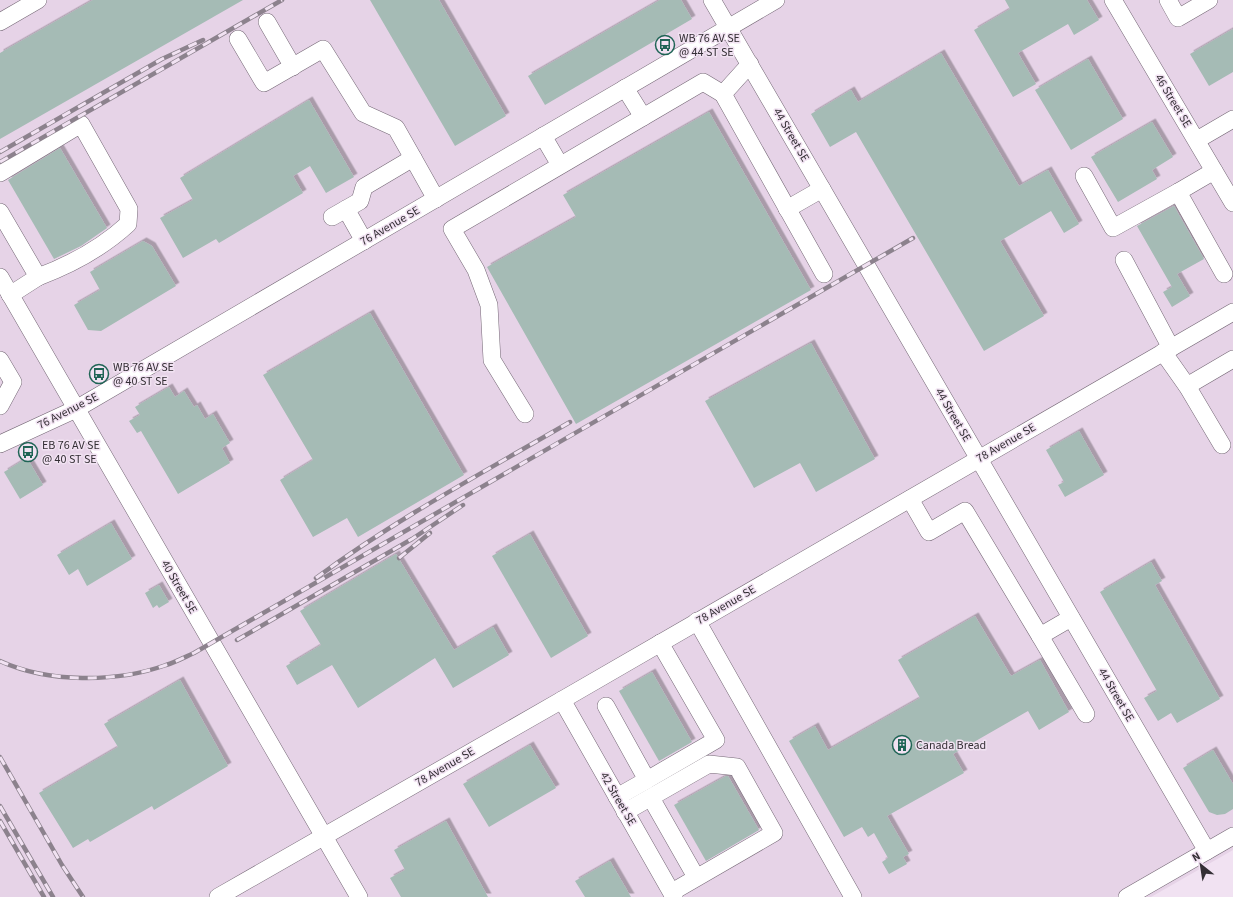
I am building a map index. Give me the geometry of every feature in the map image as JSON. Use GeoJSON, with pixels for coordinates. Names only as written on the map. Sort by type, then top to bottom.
{"type":"FeatureCollection","features":[{"type":"Feature","properties":{"kind":"street"},"geometry":{"type":"LineString","coordinates":[[1,18],[38,0]]}},
{"type":"Feature","properties":{"kind":"street","name":"44 Street SE"},"geometry":{"type":"LineString","coordinates":[[712,0],[1207,851]]}},
{"type":"Feature","properties":{"kind":"street","name":"76 Avenue SE"},"geometry":{"type":"LineString","coordinates":[[0,444],[76,410],[776,0]]}},
{"type":"Feature","properties":{"kind":"street","name":"46 Street SE"},"geometry":{"type":"LineString","coordinates":[[1114,0],[1233,203]]}},
{"type":"Feature","properties":{"kind":"street"},"geometry":{"type":"LineString","coordinates":[[1168,0],[1178,18],[1209,0]]}},
{"type":"Feature","properties":{"kind":"street"},"geometry":{"type":"LineString","coordinates":[[267,22],[293,67]]}},
{"type":"Feature","properties":{"kind":"street"},"geometry":{"type":"LineString","coordinates":[[238,39],[264,84],[323,49],[363,113],[396,128],[436,199]]}},
{"type":"Feature","properties":{"kind":"street"},"geometry":{"type":"LineString","coordinates":[[723,94],[750,64]]}},
{"type":"Feature","properties":{"kind":"street"},"geometry":{"type":"LineString","coordinates":[[525,414],[492,360],[489,305],[476,270],[452,229],[703,82],[723,94],[824,274]]}},
{"type":"Feature","properties":{"kind":"street"},"geometry":{"type":"LineString","coordinates":[[626,88],[642,117]]}},
{"type":"Feature","properties":{"kind":"street"},"geometry":{"type":"LineString","coordinates":[[1196,140],[1233,119]]}},
{"type":"Feature","properties":{"kind":"street"},"geometry":{"type":"LineString","coordinates":[[0,173],[81,124],[129,209],[128,224],[113,238],[59,269],[38,277],[10,295]]}},
{"type":"Feature","properties":{"kind":"street"},"geometry":{"type":"LineString","coordinates":[[543,136],[560,165]]}},
{"type":"Feature","properties":{"kind":"street"},"geometry":{"type":"LineString","coordinates":[[364,241],[339,213],[360,201],[364,187],[413,158]]}},
{"type":"Feature","properties":{"kind":"street"},"geometry":{"type":"LineString","coordinates":[[1084,176],[1114,228],[1214,171]]}},
{"type":"Feature","properties":{"kind":"street"},"geometry":{"type":"LineString","coordinates":[[787,209],[822,188]]}},
{"type":"Feature","properties":{"kind":"street"},"geometry":{"type":"LineString","coordinates":[[1178,192],[1224,274]]}},
{"type":"Feature","properties":{"kind":"street"},"geometry":{"type":"LineString","coordinates":[[0,212],[38,277]]}},
{"type":"Feature","properties":{"kind":"street"},"geometry":{"type":"LineString","coordinates":[[1124,260],[1167,350],[1222,445]]}},
{"type":"Feature","properties":{"kind":"street","name":"40 Street SE"},"geometry":{"type":"LineString","coordinates":[[0,277],[359,897]]}},
{"type":"Feature","properties":{"kind":"street","name":"78 Avenue SE"},"geometry":{"type":"LineString","coordinates":[[218,897],[660,644],[1233,312]]}},
{"type":"Feature","properties":{"kind":"street"},"geometry":{"type":"LineString","coordinates":[[1187,386],[1233,359]]}},
{"type":"Feature","properties":{"kind":"street"},"geometry":{"type":"LineString","coordinates":[[0,360],[13,382],[0,406]]}},
{"type":"Feature","properties":{"kind":"street"},"geometry":{"type":"LineString","coordinates":[[910,498],[929,532],[965,511],[1086,714]]}},
{"type":"Feature","properties":{"kind":"street"},"geometry":{"type":"LineString","coordinates":[[1040,636],[1071,618]]}},
{"type":"Feature","properties":{"kind":"street"},"geometry":{"type":"LineString","coordinates":[[697,622],[853,897]]}},
{"type":"Feature","properties":{"kind":"street"},"geometry":{"type":"LineString","coordinates":[[621,804],[647,780],[716,740],[660,644]]}},
{"type":"Feature","properties":{"kind":"street","name":"42 Street SE"},"geometry":{"type":"LineString","coordinates":[[562,700],[673,894]]}},
{"type":"Feature","properties":{"kind":"street"},"geometry":{"type":"LineString","coordinates":[[606,706],[647,780]]}},
{"type":"Feature","properties":{"kind":"street"},"geometry":{"type":"LineString","coordinates":[[621,804],[651,798],[709,764],[737,767],[774,832],[696,877],[673,894]]}},
{"type":"Feature","properties":{"kind":"street"},"geometry":{"type":"LineString","coordinates":[[651,798],[696,877]]}},
{"type":"Feature","properties":{"kind":"street"},"geometry":{"type":"LineString","coordinates":[[1126,897],[1233,836]]}},
{"type":"Feature","properties":{"kind":"shaded area"},"geometry":{"type":"Polygon","coordinates":[[[0,0],[1233,0],[1233,850],[1151,897],[0,897],[0,0]]]}},
{"type":"Feature","properties":{"kind":"building"},"geometry":{"type":"Polygon","coordinates":[[[93,0],[243,0],[0,139],[0,53],[93,0]]]}},
{"type":"Feature","properties":{"kind":"building"},"geometry":{"type":"Polygon","coordinates":[[[370,0],[439,0],[506,116],[455,146],[370,0]]]}},
{"type":"Feature","properties":{"kind":"building"},"geometry":{"type":"Polygon","coordinates":[[[660,0],[681,0],[692,19],[545,105],[528,76],[660,0]]]}},
{"type":"Feature","properties":{"kind":"building"},"geometry":{"type":"Polygon","coordinates":[[[1005,0],[1087,0],[1099,20],[1074,35],[1068,24],[1018,53],[1036,84],[1013,97],[974,30],[1010,9],[1005,0]]]}},
{"type":"Feature","properties":{"kind":"building"},"geometry":{"type":"Polygon","coordinates":[[[1233,29],[1233,72],[1209,86],[1190,54],[1233,29]]]}},
{"type":"Feature","properties":{"kind":"building"},"geometry":{"type":"Polygon","coordinates":[[[941,53],[1019,186],[1048,170],[1079,224],[1064,233],[1051,211],[1000,241],[1044,316],[984,351],[856,132],[830,147],[811,114],[851,90],[858,102],[941,53]]]}},
{"type":"Feature","properties":{"kind":"building"},"geometry":{"type":"Polygon","coordinates":[[[1088,59],[1123,119],[1071,150],[1035,90],[1088,59]]]}},
{"type":"Feature","properties":{"kind":"building"},"geometry":{"type":"Polygon","coordinates":[[[309,100],[354,177],[326,193],[310,166],[293,176],[303,193],[219,243],[216,239],[183,258],[160,218],[193,200],[180,178],[309,100]]]}},
{"type":"Feature","properties":{"kind":"building"},"geometry":{"type":"Polygon","coordinates":[[[709,112],[811,290],[576,424],[487,267],[576,217],[563,195],[709,112]]]}},
{"type":"Feature","properties":{"kind":"building"},"geometry":{"type":"Polygon","coordinates":[[[1152,122],[1173,157],[1152,170],[1157,179],[1118,202],[1091,157],[1152,122]]]}},
{"type":"Feature","properties":{"kind":"building"},"geometry":{"type":"Polygon","coordinates":[[[60,148],[107,228],[81,246],[54,259],[8,180],[60,148]]]}},
{"type":"Feature","properties":{"kind":"building"},"geometry":{"type":"Polygon","coordinates":[[[1174,206],[1204,259],[1177,274],[1190,296],[1172,307],[1163,292],[1172,287],[1137,226],[1174,206]]]}},
{"type":"Feature","properties":{"kind":"building"},"geometry":{"type":"Polygon","coordinates":[[[143,241],[152,246],[176,286],[101,331],[88,330],[74,305],[100,290],[90,272],[143,241]]]}},
{"type":"Feature","properties":{"kind":"building"},"geometry":{"type":"Polygon","coordinates":[[[370,313],[464,475],[358,537],[347,518],[313,537],[280,480],[313,460],[263,375],[370,313]]]}},
{"type":"Feature","properties":{"kind":"building"},"geometry":{"type":"Polygon","coordinates":[[[811,343],[875,459],[816,492],[800,463],[754,488],[705,401],[811,343]]]}},
{"type":"Feature","properties":{"kind":"building"},"geometry":{"type":"Polygon","coordinates":[[[169,387],[175,397],[184,391],[194,407],[197,405],[205,419],[213,414],[230,443],[222,448],[230,463],[178,494],[141,431],[137,433],[129,421],[140,415],[135,407],[169,387]]]}},
{"type":"Feature","properties":{"kind":"building"},"geometry":{"type":"Polygon","coordinates":[[[1079,431],[1104,475],[1065,497],[1058,485],[1064,482],[1046,450],[1079,431]]]}},
{"type":"Feature","properties":{"kind":"building"},"geometry":{"type":"Polygon","coordinates":[[[27,458],[43,485],[20,499],[4,472],[27,458]]]}},
{"type":"Feature","properties":{"kind":"building"},"geometry":{"type":"Polygon","coordinates":[[[111,523],[132,559],[87,586],[78,569],[69,575],[57,555],[111,523]]]}},
{"type":"Feature","properties":{"kind":"building"},"geometry":{"type":"Polygon","coordinates":[[[530,534],[588,636],[551,658],[492,556],[530,534]]]}},
{"type":"Feature","properties":{"kind":"building"},"geometry":{"type":"Polygon","coordinates":[[[396,554],[454,650],[493,627],[509,655],[453,688],[435,658],[358,708],[332,665],[297,685],[286,666],[321,645],[300,611],[396,554]]]}},
{"type":"Feature","properties":{"kind":"building"},"geometry":{"type":"Polygon","coordinates":[[[1151,562],[1162,581],[1155,585],[1220,699],[1177,723],[1171,713],[1158,721],[1144,698],[1157,691],[1100,592],[1151,562]]]}},
{"type":"Feature","properties":{"kind":"building"},"geometry":{"type":"Polygon","coordinates":[[[159,585],[169,602],[159,608],[157,605],[153,608],[145,593],[159,585]]]}},
{"type":"Feature","properties":{"kind":"building","name":"Canada Bread"},"geometry":{"type":"Polygon","coordinates":[[[975,616],[1011,676],[1040,660],[1069,712],[1039,730],[1028,711],[953,754],[964,773],[887,816],[909,854],[903,857],[907,864],[889,874],[882,862],[888,858],[874,833],[868,837],[862,827],[844,837],[789,741],[815,726],[828,750],[920,698],[898,660],[975,616]]]}},
{"type":"Feature","properties":{"kind":"building"},"geometry":{"type":"Polygon","coordinates":[[[652,672],[692,742],[659,761],[619,691],[652,672]]]}},
{"type":"Feature","properties":{"kind":"building"},"geometry":{"type":"Polygon","coordinates":[[[180,680],[228,766],[154,810],[152,806],[90,842],[88,839],[73,848],[39,793],[118,747],[104,724],[180,680]]]}},
{"type":"Feature","properties":{"kind":"building"},"geometry":{"type":"Polygon","coordinates":[[[530,745],[556,788],[489,827],[463,784],[530,745]]]}},
{"type":"Feature","properties":{"kind":"building"},"geometry":{"type":"Polygon","coordinates":[[[1213,750],[1233,784],[1233,809],[1225,814],[1217,815],[1209,812],[1183,768],[1213,750]]]}},
{"type":"Feature","properties":{"kind":"building"},"geometry":{"type":"Polygon","coordinates":[[[728,776],[759,830],[706,861],[674,805],[728,776]]]}},
{"type":"Feature","properties":{"kind":"building"},"geometry":{"type":"Polygon","coordinates":[[[446,821],[488,897],[401,897],[390,878],[405,870],[394,850],[446,821]]]}},
{"type":"Feature","properties":{"kind":"building"},"geometry":{"type":"Polygon","coordinates":[[[610,861],[631,897],[585,897],[575,881],[610,861]]]}},
{"type":"Feature","properties":{"kind":"railway"},"geometry":{"type":"LineString","coordinates":[[0,162],[282,0]]}},
{"type":"Feature","properties":{"kind":"railway"},"geometry":{"type":"LineString","coordinates":[[0,152],[162,59],[203,40]]}},
{"type":"Feature","properties":{"kind":"railway"},"geometry":{"type":"LineString","coordinates":[[0,661],[39,673],[60,677],[82,678],[126,675],[146,671],[170,664],[194,653],[913,238]]}},
{"type":"Feature","properties":{"kind":"railway"},"geometry":{"type":"LineString","coordinates":[[316,578],[346,556],[409,516],[570,422]]}},
{"type":"Feature","properties":{"kind":"railway"},"geometry":{"type":"LineString","coordinates":[[237,640],[412,539],[463,505]]}},
{"type":"Feature","properties":{"kind":"railway"},"geometry":{"type":"LineString","coordinates":[[399,558],[430,533]]}},
{"type":"Feature","properties":{"kind":"railway"},"geometry":{"type":"LineString","coordinates":[[0,757],[62,865],[83,897]]}},
{"type":"Feature","properties":{"kind":"railway"},"geometry":{"type":"LineString","coordinates":[[0,806],[53,897]]}},
{"type":"Feature","properties":{"kind":"railway"},"geometry":{"type":"LineString","coordinates":[[0,821],[44,897]]}},
{"type":"Feature","properties":{"kind":"place","name":"WB 76 AV SE @ 44 ST SE"},"geometry":{"type":"Point","coordinates":[665,45]}},
{"type":"Feature","properties":{"kind":"place","name":"WB 76 AV SE @ 40 ST SE"},"geometry":{"type":"Point","coordinates":[99,374]}},
{"type":"Feature","properties":{"kind":"place","name":"EB 76 AV SE @ 40 ST SE"},"geometry":{"type":"Point","coordinates":[28,452]}},
{"type":"Feature","properties":{"kind":"place","name":"Canada Bread"},"geometry":{"type":"Point","coordinates":[902,745]}}]}
